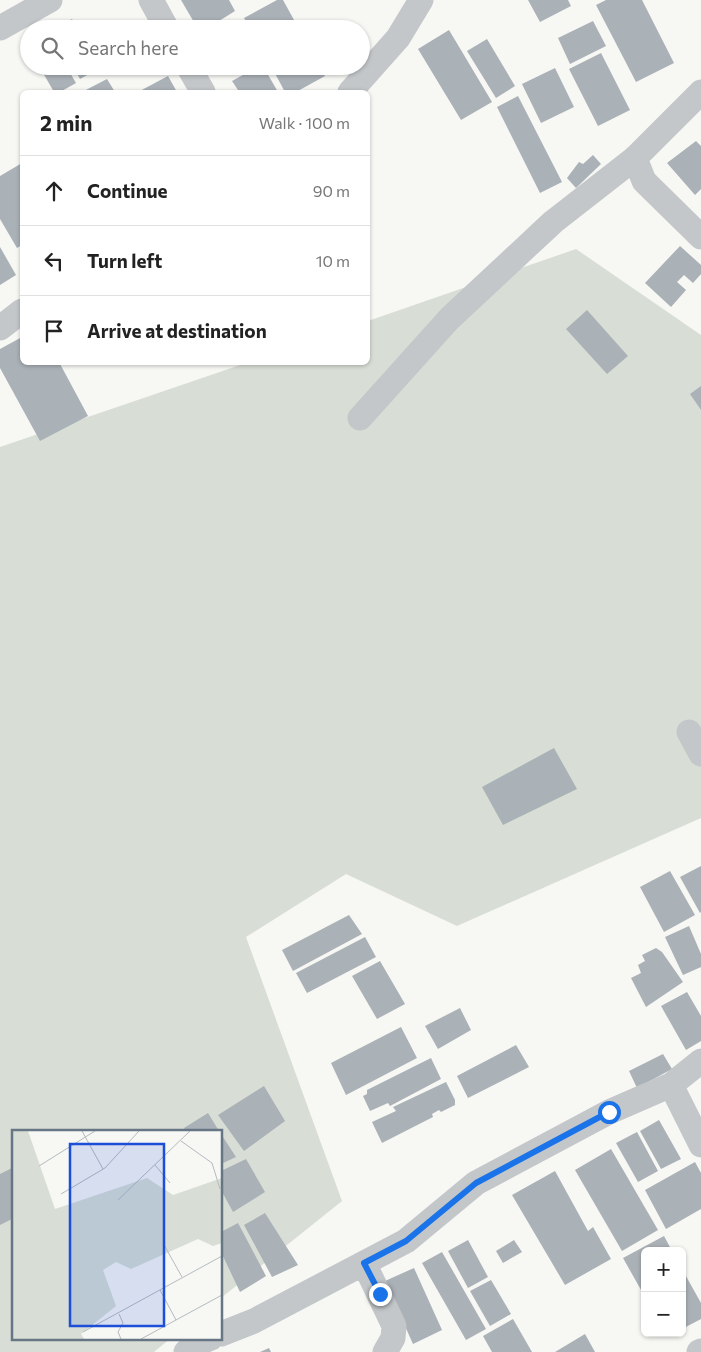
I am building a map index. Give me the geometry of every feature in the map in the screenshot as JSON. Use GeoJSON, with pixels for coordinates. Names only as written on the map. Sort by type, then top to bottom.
{"type":"FeatureCollection","features":[{"type":"Feature","properties":{"kind":"street"},"geometry":{"type":"LineString","coordinates":[[0,28],[50,0]]}},
{"type":"Feature","properties":{"kind":"street"},"geometry":{"type":"LineString","coordinates":[[151,0],[162,20]]}},
{"type":"Feature","properties":{"kind":"street"},"geometry":{"type":"LineString","coordinates":[[370,70],[398,38],[421,0]]}},
{"type":"Feature","properties":{"kind":"street"},"geometry":{"type":"LineString","coordinates":[[193,75],[202,90]]}},
{"type":"Feature","properties":{"kind":"street"},"geometry":{"type":"LineString","coordinates":[[352,90],[365,75]]}},
{"type":"Feature","properties":{"kind":"street"},"geometry":{"type":"LineString","coordinates":[[360,418],[449,319],[554,222],[635,158],[701,92]]}},
{"type":"Feature","properties":{"kind":"street"},"geometry":{"type":"LineString","coordinates":[[635,158],[644,181],[701,237]]}},
{"type":"Feature","properties":{"kind":"street"},"geometry":{"type":"LineString","coordinates":[[0,328],[20,313]]}},
{"type":"Feature","properties":{"kind":"street"},"geometry":{"type":"LineString","coordinates":[[689,732],[701,754]]}},
{"type":"Feature","properties":{"kind":"street"},"geometry":{"type":"LineString","coordinates":[[222,1334],[254,1321],[406,1241],[476,1183],[609,1112],[671,1086],[701,1061]]}},
{"type":"Feature","properties":{"kind":"street"},"geometry":{"type":"LineString","coordinates":[[671,1086],[701,1145]]}},
{"type":"Feature","properties":{"kind":"street"},"geometry":{"type":"LineString","coordinates":[[364,1263],[394,1326],[393,1338],[385,1352]]}},
{"type":"Feature","properties":{"kind":"street"},"geometry":{"type":"LineString","coordinates":[[186,1352],[192,1346],[206,1340]]}},
{"type":"Feature","properties":{"kind":"shaded area"},"geometry":{"type":"Polygon","coordinates":[[[576,249],[701,335],[701,818],[457,926],[346,874],[246,937],[342,1201],[222,1297],[222,1130],[12,1130],[12,1340],[169,1340],[154,1352],[0,1352],[0,447],[240,365],[370,365],[370,320],[576,249]]]}},
{"type":"Feature","properties":{"kind":"building"},"geometry":{"type":"Polygon","coordinates":[[[181,0],[229,0],[235,11],[221,20],[193,20],[181,0]]]}},
{"type":"Feature","properties":{"kind":"building"},"geometry":{"type":"Polygon","coordinates":[[[277,0],[283,0],[294,20],[245,20],[244,18],[277,0]]]}},
{"type":"Feature","properties":{"kind":"building"},"geometry":{"type":"Polygon","coordinates":[[[528,0],[568,0],[571,6],[540,22],[528,0]]]}},
{"type":"Feature","properties":{"kind":"building"},"geometry":{"type":"Polygon","coordinates":[[[606,0],[642,0],[674,63],[636,82],[596,5],[606,0]]]}},
{"type":"Feature","properties":{"kind":"building"},"geometry":{"type":"Polygon","coordinates":[[[593,21],[606,46],[570,64],[558,38],[593,21]]]}},
{"type":"Feature","properties":{"kind":"building"},"geometry":{"type":"Polygon","coordinates":[[[449,30],[492,102],[461,120],[418,49],[449,30]]]}},
{"type":"Feature","properties":{"kind":"building"},"geometry":{"type":"Polygon","coordinates":[[[487,39],[515,86],[496,98],[467,51],[487,39]]]}},
{"type":"Feature","properties":{"kind":"building"},"geometry":{"type":"Polygon","coordinates":[[[601,53],[630,110],[598,126],[569,69],[601,53]]]}},
{"type":"Feature","properties":{"kind":"building"},"geometry":{"type":"Polygon","coordinates":[[[555,68],[574,107],[541,123],[522,84],[555,68]]]}},
{"type":"Feature","properties":{"kind":"building"},"geometry":{"type":"Polygon","coordinates":[[[44,75],[71,75],[76,83],[64,90],[53,90],[44,75]]]}},
{"type":"Feature","properties":{"kind":"building"},"geometry":{"type":"Polygon","coordinates":[[[78,75],[87,75],[80,79],[78,75]]]}},
{"type":"Feature","properties":{"kind":"building"},"geometry":{"type":"Polygon","coordinates":[[[243,75],[268,75],[277,90],[238,90],[232,81],[243,75]]]}},
{"type":"Feature","properties":{"kind":"building"},"geometry":{"type":"Polygon","coordinates":[[[276,75],[325,76],[300,90],[284,90],[276,75]]]}},
{"type":"Feature","properties":{"kind":"building"},"geometry":{"type":"Polygon","coordinates":[[[168,76],[176,90],[142,90],[168,76]]]}},
{"type":"Feature","properties":{"kind":"building"},"geometry":{"type":"Polygon","coordinates":[[[107,79],[114,90],[86,90],[107,79]]]}},
{"type":"Feature","properties":{"kind":"building"},"geometry":{"type":"Polygon","coordinates":[[[518,96],[562,182],[540,193],[497,107],[518,96]]]}},
{"type":"Feature","properties":{"kind":"building"},"geometry":{"type":"Polygon","coordinates":[[[696,141],[701,146],[701,189],[695,195],[667,163],[696,141]]]}},
{"type":"Feature","properties":{"kind":"building"},"geometry":{"type":"Polygon","coordinates":[[[593,155],[601,164],[576,188],[567,178],[579,162],[583,164],[593,155]]]}},
{"type":"Feature","properties":{"kind":"building"},"geometry":{"type":"Polygon","coordinates":[[[20,164],[20,246],[17,248],[0,219],[0,176],[20,164]]]}},
{"type":"Feature","properties":{"kind":"building"},"geometry":{"type":"Polygon","coordinates":[[[680,246],[701,265],[701,274],[693,283],[684,275],[677,282],[686,290],[671,307],[645,283],[680,246]]]}},
{"type":"Feature","properties":{"kind":"building"},"geometry":{"type":"Polygon","coordinates":[[[0,247],[16,275],[0,285],[0,247]]]}},
{"type":"Feature","properties":{"kind":"building"},"geometry":{"type":"Polygon","coordinates":[[[587,310],[628,356],[607,374],[566,329],[587,310]]]}},
{"type":"Feature","properties":{"kind":"building"},"geometry":{"type":"Polygon","coordinates":[[[20,338],[20,365],[61,365],[88,416],[40,441],[0,368],[0,349],[20,338]]]}},
{"type":"Feature","properties":{"kind":"building"},"geometry":{"type":"Polygon","coordinates":[[[701,386],[701,410],[690,394],[701,386]]]}},
{"type":"Feature","properties":{"kind":"building"},"geometry":{"type":"Polygon","coordinates":[[[554,748],[577,789],[503,825],[482,787],[554,748]]]}},
{"type":"Feature","properties":{"kind":"building"},"geometry":{"type":"Polygon","coordinates":[[[701,866],[701,912],[700,913],[680,877],[701,866]]]}},
{"type":"Feature","properties":{"kind":"building"},"geometry":{"type":"Polygon","coordinates":[[[670,871],[695,915],[664,932],[640,887],[670,871]]]}},
{"type":"Feature","properties":{"kind":"building"},"geometry":{"type":"Polygon","coordinates":[[[349,915],[362,934],[293,971],[282,950],[349,915]]]}},
{"type":"Feature","properties":{"kind":"building"},"geometry":{"type":"Polygon","coordinates":[[[689,926],[701,954],[701,967],[683,975],[665,937],[689,926]]]}},
{"type":"Feature","properties":{"kind":"building"},"geometry":{"type":"Polygon","coordinates":[[[365,937],[376,957],[307,993],[296,973],[365,937]]]}},
{"type":"Feature","properties":{"kind":"building"},"geometry":{"type":"Polygon","coordinates":[[[656,948],[662,952],[683,982],[646,1007],[631,978],[641,973],[638,965],[645,961],[642,955],[656,948]]]}},
{"type":"Feature","properties":{"kind":"building"},"geometry":{"type":"Polygon","coordinates":[[[380,961],[405,1004],[377,1019],[352,976],[380,961]]]}},
{"type":"Feature","properties":{"kind":"building"},"geometry":{"type":"Polygon","coordinates":[[[687,992],[701,1016],[701,1041],[686,1050],[661,1006],[687,992]]]}},
{"type":"Feature","properties":{"kind":"building"},"geometry":{"type":"Polygon","coordinates":[[[460,1008],[471,1030],[438,1049],[425,1026],[460,1008]]]}},
{"type":"Feature","properties":{"kind":"building"},"geometry":{"type":"Polygon","coordinates":[[[401,1027],[417,1058],[346,1095],[331,1063],[401,1027]]]}},
{"type":"Feature","properties":{"kind":"building"},"geometry":{"type":"Polygon","coordinates":[[[516,1045],[529,1067],[468,1098],[457,1076],[516,1045]]]}},
{"type":"Feature","properties":{"kind":"building"},"geometry":{"type":"Polygon","coordinates":[[[663,1054],[672,1069],[637,1088],[629,1071],[663,1054]]]}},
{"type":"Feature","properties":{"kind":"building"},"geometry":{"type":"Polygon","coordinates":[[[431,1058],[441,1079],[390,1106],[388,1103],[370,1111],[363,1096],[367,1094],[367,1090],[431,1058]]]}},
{"type":"Feature","properties":{"kind":"building"},"geometry":{"type":"Polygon","coordinates":[[[446,1082],[455,1100],[455,1105],[441,1112],[439,1110],[432,1114],[433,1117],[382,1143],[372,1122],[396,1111],[393,1107],[446,1082]]]}},
{"type":"Feature","properties":{"kind":"building"},"geometry":{"type":"Polygon","coordinates":[[[264,1086],[285,1121],[244,1151],[218,1115],[264,1086]]]}},
{"type":"Feature","properties":{"kind":"building"},"geometry":{"type":"Polygon","coordinates":[[[208,1113],[218,1130],[185,1130],[184,1128],[208,1113]]]}},
{"type":"Feature","properties":{"kind":"building"},"geometry":{"type":"Polygon","coordinates":[[[659,1120],[681,1159],[661,1169],[640,1131],[659,1120]]]}},
{"type":"Feature","properties":{"kind":"building"},"geometry":{"type":"Polygon","coordinates":[[[637,1132],[658,1171],[638,1182],[616,1143],[637,1132]]]}},
{"type":"Feature","properties":{"kind":"building"},"geometry":{"type":"Polygon","coordinates":[[[222,1136],[236,1157],[222,1164],[222,1136]]]}},
{"type":"Feature","properties":{"kind":"building"},"geometry":{"type":"Polygon","coordinates":[[[611,1149],[658,1230],[622,1251],[575,1170],[611,1149]]]}},
{"type":"Feature","properties":{"kind":"building"},"geometry":{"type":"Polygon","coordinates":[[[246,1159],[265,1192],[233,1212],[222,1192],[222,1171],[246,1159]]]}},
{"type":"Feature","properties":{"kind":"building"},"geometry":{"type":"Polygon","coordinates":[[[695,1162],[701,1173],[701,1209],[666,1229],[645,1190],[695,1162]]]}},
{"type":"Feature","properties":{"kind":"building"},"geometry":{"type":"Polygon","coordinates":[[[12,1168],[12,1219],[0,1225],[0,1174],[12,1168]]]}},
{"type":"Feature","properties":{"kind":"building"},"geometry":{"type":"Polygon","coordinates":[[[555,1171],[588,1231],[593,1227],[611,1259],[565,1285],[512,1195],[555,1171]]]}},
{"type":"Feature","properties":{"kind":"building"},"geometry":{"type":"Polygon","coordinates":[[[265,1213],[298,1265],[272,1277],[244,1225],[265,1213]]]}},
{"type":"Feature","properties":{"kind":"building"},"geometry":{"type":"Polygon","coordinates":[[[238,1223],[266,1276],[240,1292],[222,1254],[222,1231],[238,1223]]]}},
{"type":"Feature","properties":{"kind":"building"},"geometry":{"type":"Polygon","coordinates":[[[664,1236],[670,1247],[644,1247],[664,1236]]]}},
{"type":"Feature","properties":{"kind":"building"},"geometry":{"type":"Polygon","coordinates":[[[468,1240],[488,1277],[468,1288],[448,1251],[468,1240]]]}},
{"type":"Feature","properties":{"kind":"building"},"geometry":{"type":"Polygon","coordinates":[[[514,1240],[522,1252],[503,1263],[496,1251],[514,1240]]]}},
{"type":"Feature","properties":{"kind":"building"},"geometry":{"type":"Polygon","coordinates":[[[641,1248],[641,1290],[623,1258],[641,1248]]]}},
{"type":"Feature","properties":{"kind":"building"},"geometry":{"type":"Polygon","coordinates":[[[442,1252],[486,1329],[466,1340],[422,1263],[442,1252]]]}},
{"type":"Feature","properties":{"kind":"building"},"geometry":{"type":"Polygon","coordinates":[[[414,1268],[442,1330],[413,1344],[385,1281],[414,1268]]]}},
{"type":"Feature","properties":{"kind":"building"},"geometry":{"type":"Polygon","coordinates":[[[686,1276],[701,1303],[701,1319],[686,1327],[686,1276]]]}},
{"type":"Feature","properties":{"kind":"building"},"geometry":{"type":"Polygon","coordinates":[[[491,1280],[511,1314],[490,1326],[470,1291],[491,1280]]]}},
{"type":"Feature","properties":{"kind":"building"},"geometry":{"type":"Polygon","coordinates":[[[513,1319],[532,1352],[492,1352],[483,1336],[513,1319]]]}},
{"type":"Feature","properties":{"kind":"building"},"geometry":{"type":"Polygon","coordinates":[[[585,1334],[595,1352],[555,1352],[585,1334]]]}},
{"type":"Feature","properties":{"kind":"building"},"geometry":{"type":"Polygon","coordinates":[[[269,1348],[271,1352],[260,1352],[269,1348]]]}},
{"type":"Feature","properties":{"kind":"route"},"geometry":{"type":"LineString","coordinates":[[380,1294],[364,1263],[406,1241],[476,1183],[609,1112]]}}]}
